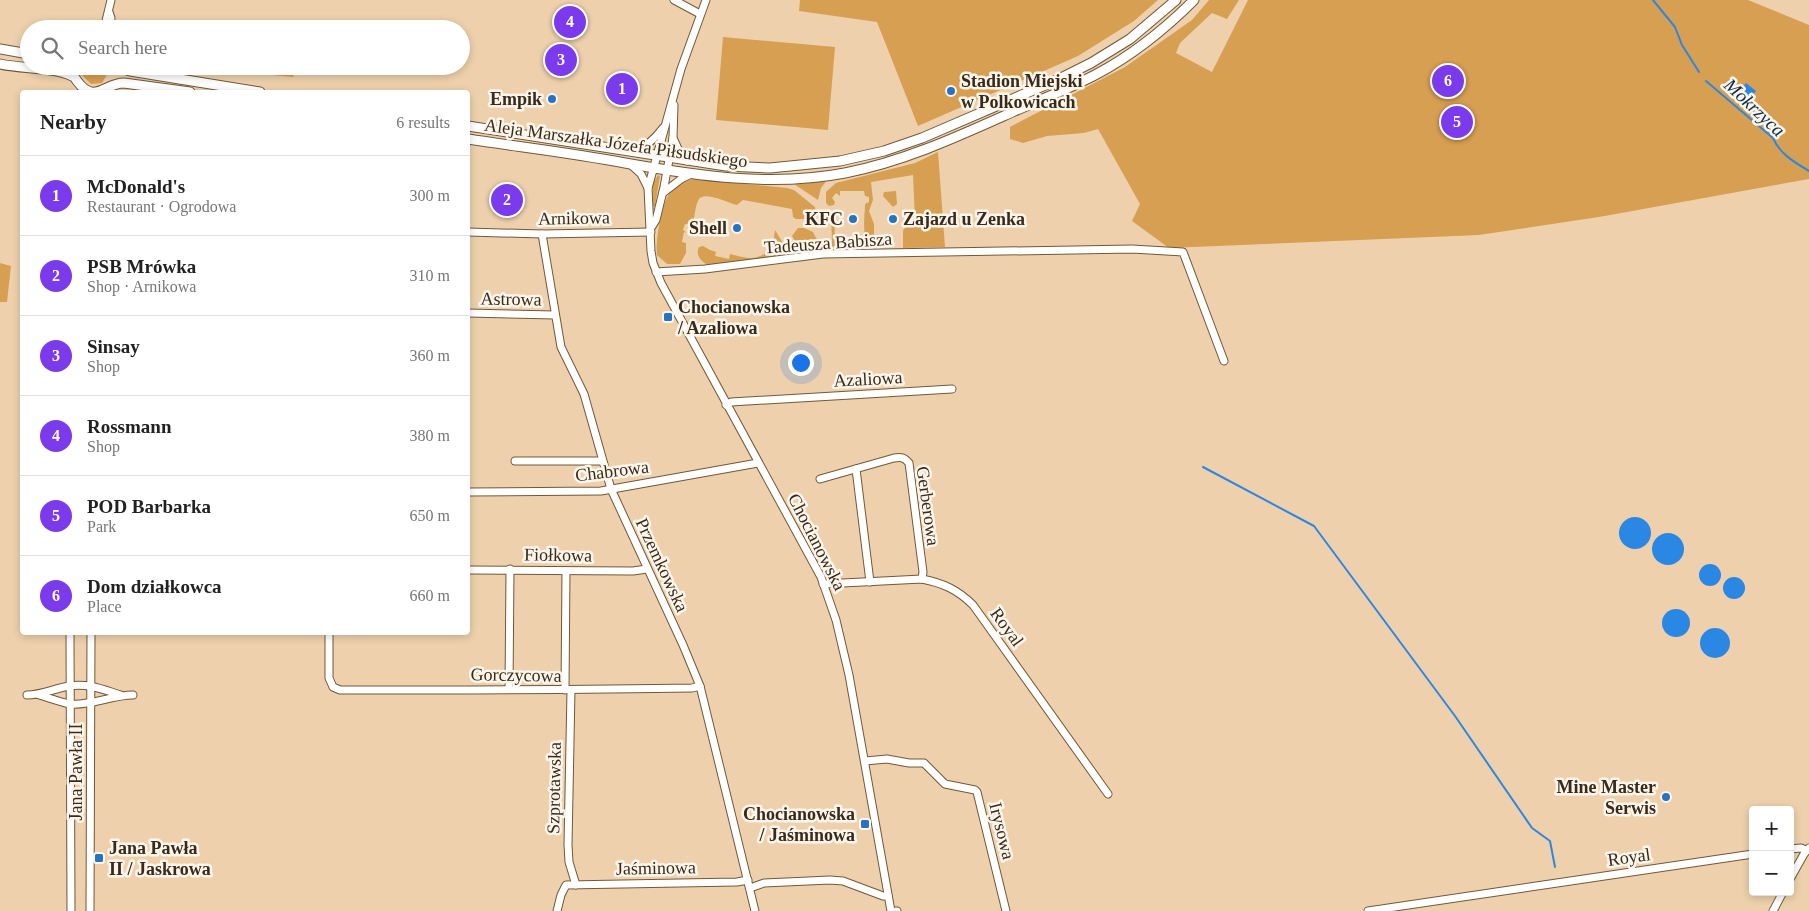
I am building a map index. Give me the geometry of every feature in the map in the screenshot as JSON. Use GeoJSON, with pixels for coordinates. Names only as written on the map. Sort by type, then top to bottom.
{"type":"FeatureCollection","features":[{"type":"Feature","properties":{"kind":"main road","name":"Aleja Marszałka Józefa Piłsudskiego"},"geometry":{"type":"LineString","coordinates":[[470,126],[656,157],[726,166],[770,168],[840,161],[884,151],[922,138],[1059,79],[1091,63],[1130,38],[1176,0]]}},
{"type":"Feature","properties":{"kind":"main road","name":"Aleja Marszałka Józefa Piłsudskiego"},"geometry":{"type":"LineString","coordinates":[[470,139],[732,179],[780,180],[844,173],[897,160],[960,135],[1096,74],[1139,47],[1194,0]]}},
{"type":"Feature","properties":{"kind":"main road"},"geometry":{"type":"LineString","coordinates":[[0,50],[20,53]]}},
{"type":"Feature","properties":{"kind":"main road"},"geometry":{"type":"LineString","coordinates":[[0,64],[20,68]]}},
{"type":"Feature","properties":{"kind":"main road"},"geometry":{"type":"LineString","coordinates":[[106,90],[115,78],[115,75]]}},
{"type":"Feature","properties":{"kind":"main road"},"geometry":{"type":"LineString","coordinates":[[155,75],[248,90]]}},
{"type":"Feature","properties":{"kind":"main road"},"geometry":{"type":"LineString","coordinates":[[72,76],[82,90]]}},
{"type":"Feature","properties":{"kind":"main road"},"geometry":{"type":"LineString","coordinates":[[106,90],[117,83],[176,90]]}},
{"type":"Feature","properties":{"kind":"street"},"geometry":{"type":"LineString","coordinates":[[107,20],[111,0]]}},
{"type":"Feature","properties":{"kind":"street"},"geometry":{"type":"LineString","coordinates":[[674,0],[700,14]]}},
{"type":"Feature","properties":{"kind":"street"},"geometry":{"type":"LineString","coordinates":[[648,188],[681,68],[706,0]]}},
{"type":"Feature","properties":{"kind":"street"},"geometry":{"type":"LineString","coordinates":[[109,12],[111,20]]}},
{"type":"Feature","properties":{"kind":"street"},"geometry":{"type":"LineString","coordinates":[[651,230],[656,220],[663,193],[673,138],[675,92]]}},
{"type":"Feature","properties":{"kind":"street"},"geometry":{"type":"LineString","coordinates":[[632,152],[641,149],[653,140],[665,125]]}},
{"type":"Feature","properties":{"kind":"street"},"geometry":{"type":"LineString","coordinates":[[673,138],[679,151],[687,161]]}},
{"type":"Feature","properties":{"kind":"street"},"geometry":{"type":"LineString","coordinates":[[630,164],[641,174],[648,188]]}},
{"type":"Feature","properties":{"kind":"street"},"geometry":{"type":"LineString","coordinates":[[663,193],[691,174]]}},
{"type":"Feature","properties":{"kind":"street","name":"Chocianowska"},"geometry":{"type":"LineString","coordinates":[[648,188],[651,251],[656,272],[726,405],[811,557],[836,620],[843,645],[891,911]]}},
{"type":"Feature","properties":{"kind":"street","name":"Arnikowa"},"geometry":{"type":"LineString","coordinates":[[470,232],[542,234],[651,230]]}},
{"type":"Feature","properties":{"kind":"street","name":"Przemkowska"},"geometry":{"type":"LineString","coordinates":[[542,234],[562,347],[584,394],[611,489],[700,686],[755,911]]}},
{"type":"Feature","properties":{"kind":"street","name":"Tadeusza Babisza"},"geometry":{"type":"LineString","coordinates":[[656,272],[662,270],[699,270],[813,255],[1132,250],[1183,252],[1224,361]]}},
{"type":"Feature","properties":{"kind":"street","name":"Astrowa"},"geometry":{"type":"LineString","coordinates":[[470,313],[555,314]]}},
{"type":"Feature","properties":{"kind":"street","name":"Azaliowa"},"geometry":{"type":"LineString","coordinates":[[726,405],[731,402],[952,389]]}},
{"type":"Feature","properties":{"kind":"street","name":"Gerberowa"},"geometry":{"type":"LineString","coordinates":[[820,478],[901,457],[906,459],[909,463],[923,572],[922,579]]}},
{"type":"Feature","properties":{"kind":"street"},"geometry":{"type":"LineString","coordinates":[[515,461],[602,461]]}},
{"type":"Feature","properties":{"kind":"street","name":"Chabrowa"},"geometry":{"type":"LineString","coordinates":[[470,492],[601,492],[758,463]]}},
{"type":"Feature","properties":{"kind":"street"},"geometry":{"type":"LineString","coordinates":[[856,469],[870,582]]}},
{"type":"Feature","properties":{"kind":"street"},"geometry":{"type":"LineString","coordinates":[[509,689],[510,569]]}},
{"type":"Feature","properties":{"kind":"street","name":"Fiołkowa"},"geometry":{"type":"LineString","coordinates":[[470,570],[632,571],[647,569]]}},
{"type":"Feature","properties":{"kind":"street","name":"Szprotawska"},"geometry":{"type":"LineString","coordinates":[[566,571],[568,845],[569,862],[576,885]]}},
{"type":"Feature","properties":{"kind":"street","name":"Royal"},"geometry":{"type":"LineString","coordinates":[[823,584],[922,579],[938,582],[958,592],[974,605],[1108,794]]}},
{"type":"Feature","properties":{"kind":"street","name":"Jana Pawła II"},"geometry":{"type":"LineString","coordinates":[[70,635],[71,911]]}},
{"type":"Feature","properties":{"kind":"street","name":"Jana Pawła II"},"geometry":{"type":"LineString","coordinates":[[90,911],[91,635]]}},
{"type":"Feature","properties":{"kind":"street","name":"Gorczycowa"},"geometry":{"type":"LineString","coordinates":[[329,635],[329,678],[333,687],[340,690],[568,690],[692,688],[700,686]]}},
{"type":"Feature","properties":{"kind":"street"},"geometry":{"type":"LineString","coordinates":[[27,695],[39,695],[70,686],[91,686],[121,695]]}},
{"type":"Feature","properties":{"kind":"street"},"geometry":{"type":"LineString","coordinates":[[39,695],[70,704],[92,703],[121,695],[133,695]]}},
{"type":"Feature","properties":{"kind":"street","name":"Irysowa"},"geometry":{"type":"LineString","coordinates":[[864,761],[887,759],[909,763],[924,763],[945,784],[977,792],[1006,911]]}},
{"type":"Feature","properties":{"kind":"street"},"geometry":{"type":"LineString","coordinates":[[1794,849],[1807,849],[1794,872]]}},
{"type":"Feature","properties":{"kind":"street","name":"Royal"},"geometry":{"type":"LineString","coordinates":[[1368,911],[1749,855]]}},
{"type":"Feature","properties":{"kind":"street","name":"Jaśminowa"},"geometry":{"type":"LineString","coordinates":[[557,911],[566,885],[737,882],[749,884],[830,880],[844,881],[883,896],[888,896]]}},
{"type":"Feature","properties":{"kind":"street"},"geometry":{"type":"LineString","coordinates":[[1773,911],[1781,896]]}},
{"type":"Feature","properties":{"kind":"shaded area","name":"Stadion Miejski w Polkowicach"},"geometry":{"type":"Polygon","coordinates":[[[800,0],[1158,0],[1134,21],[1078,56],[918,126],[877,22],[799,11],[800,0]]]}},
{"type":"Feature","properties":{"kind":"shaded area"},"geometry":{"type":"Polygon","coordinates":[[[1209,0],[1239,0],[1227,19],[1212,13],[1180,43],[1176,53],[1212,72],[1248,0],[1748,0],[1809,25],[1809,179],[1599,217],[1479,235],[1169,248],[1132,221],[1140,204],[1098,129],[1084,133],[1047,136],[1023,143],[1010,139],[1010,127],[1125,67],[1192,20],[1209,0]]]}},
{"type":"Feature","properties":{"kind":"shaded area"},"geometry":{"type":"Polygon","coordinates":[[[723,37],[835,47],[828,130],[716,120],[723,37]]]}},
{"type":"Feature","properties":{"kind":"shaded area"},"geometry":{"type":"Polygon","coordinates":[[[82,75],[107,75],[102,83],[91,84],[82,75]]]}},
{"type":"Feature","properties":{"kind":"shaded area"},"geometry":{"type":"Polygon","coordinates":[[[272,75],[293,75],[294,77],[272,75]]]}},
{"type":"Feature","properties":{"kind":"shaded area"},"geometry":{"type":"Polygon","coordinates":[[[938,152],[945,247],[903,248],[903,230],[915,219],[913,175],[871,182],[873,200],[869,211],[874,224],[874,249],[870,246],[865,235],[865,204],[869,202],[869,197],[865,196],[864,191],[840,191],[840,196],[836,193],[832,198],[835,202],[834,205],[829,206],[826,203],[826,192],[836,183],[915,163],[938,152]]]}},
{"type":"Feature","properties":{"kind":"shaded area"},"geometry":{"type":"Polygon","coordinates":[[[658,175],[660,176],[655,206],[652,207],[653,183],[658,175]]]}},
{"type":"Feature","properties":{"kind":"shaded area"},"geometry":{"type":"Polygon","coordinates":[[[695,179],[794,190],[815,207],[816,214],[812,219],[796,219],[793,217],[792,209],[743,200],[737,205],[711,197],[702,197],[697,204],[692,225],[685,224],[683,230],[687,233],[684,232],[682,242],[686,243],[686,253],[680,264],[667,264],[657,255],[657,241],[665,204],[671,191],[676,186],[685,181],[695,179]]]}},
{"type":"Feature","properties":{"kind":"shaded area"},"geometry":{"type":"Polygon","coordinates":[[[827,180],[821,188],[818,200],[794,184],[827,180]]]}},
{"type":"Feature","properties":{"kind":"shaded area"},"geometry":{"type":"Polygon","coordinates":[[[896,191],[897,204],[893,207],[883,196],[884,192],[896,191]]]}},
{"type":"Feature","properties":{"kind":"shaded area"},"geometry":{"type":"Polygon","coordinates":[[[834,216],[835,239],[838,242],[838,251],[858,250],[859,244],[862,246],[861,251],[833,252],[830,250],[829,245],[832,241],[831,217],[834,216]]]}},
{"type":"Feature","properties":{"kind":"shaded area"},"geometry":{"type":"Polygon","coordinates":[[[798,228],[804,228],[813,232],[817,240],[816,249],[812,251],[708,265],[698,255],[699,247],[703,246],[716,252],[715,256],[729,259],[730,254],[747,258],[760,256],[765,251],[772,251],[775,230],[789,253],[801,251],[792,236],[798,228]]]}},
{"type":"Feature","properties":{"kind":"shaded area"},"geometry":{"type":"Polygon","coordinates":[[[0,263],[11,266],[7,302],[0,302],[0,263]]]}},
{"type":"Feature","properties":{"kind":"water"},"geometry":{"type":"Polygon","coordinates":[[[1746,83],[1756,91],[1747,102],[1737,94],[1746,83]]]}},
{"type":"Feature","properties":{"kind":"water"},"geometry":{"type":"Polygon","coordinates":[[[1635,517],[1641,518],[1646,522],[1650,527],[1650,539],[1646,544],[1641,548],[1635,549],[1629,548],[1624,544],[1620,539],[1619,533],[1620,527],[1624,522],[1629,518],[1635,517]]]}},
{"type":"Feature","properties":{"kind":"water"},"geometry":{"type":"Polygon","coordinates":[[[1668,533],[1679,538],[1684,549],[1679,560],[1668,565],[1657,560],[1652,549],[1657,538],[1668,533]]]}},
{"type":"Feature","properties":{"kind":"water"},"geometry":{"type":"Polygon","coordinates":[[[1710,564],[1718,567],[1721,575],[1718,583],[1710,586],[1702,583],[1699,575],[1702,567],[1710,564]]]}},
{"type":"Feature","properties":{"kind":"water"},"geometry":{"type":"Polygon","coordinates":[[[1730,577],[1738,577],[1745,584],[1745,592],[1738,599],[1730,599],[1723,592],[1723,584],[1730,577]]]}},
{"type":"Feature","properties":{"kind":"water"},"geometry":{"type":"Polygon","coordinates":[[[1676,609],[1686,613],[1690,623],[1686,633],[1676,637],[1666,633],[1662,623],[1666,613],[1676,609]]]}},
{"type":"Feature","properties":{"kind":"water"},"geometry":{"type":"Polygon","coordinates":[[[1715,628],[1726,632],[1730,643],[1726,654],[1715,658],[1704,654],[1700,643],[1704,632],[1715,628]]]}},
{"type":"Feature","properties":{"kind":"waterway","name":"Mokrzyca"},"geometry":{"type":"LineString","coordinates":[[1653,0],[1675,27],[1682,45],[1699,72]]}},
{"type":"Feature","properties":{"kind":"waterway","name":"Mokrzyca"},"geometry":{"type":"LineString","coordinates":[[1706,81],[1773,138],[1779,149],[1788,157],[1809,171]]}},
{"type":"Feature","properties":{"kind":"waterway"},"geometry":{"type":"LineString","coordinates":[[1203,467],[1314,526],[1455,716],[1532,828],[1550,841],[1555,867]]}},
{"type":"Feature","properties":{"kind":"place","name":"Rossmann"},"geometry":{"type":"Point","coordinates":[570,22]}},
{"type":"Feature","properties":{"kind":"place","name":"Sinsay"},"geometry":{"type":"Point","coordinates":[561,60]}},
{"type":"Feature","properties":{"kind":"place","name":"Dom działkowca"},"geometry":{"type":"Point","coordinates":[1448,81]}},
{"type":"Feature","properties":{"kind":"place","name":"McDonald's"},"geometry":{"type":"Point","coordinates":[622,89]}},
{"type":"Feature","properties":{"kind":"place","name":"Stadion Miejski w Polkowicach"},"geometry":{"type":"Point","coordinates":[951,91]}},
{"type":"Feature","properties":{"kind":"place","name":"Empik"},"geometry":{"type":"Point","coordinates":[552,99]}},
{"type":"Feature","properties":{"kind":"place","name":"POD Barbarka"},"geometry":{"type":"Point","coordinates":[1457,122]}},
{"type":"Feature","properties":{"kind":"place","name":"PSB Mrówka"},"geometry":{"type":"Point","coordinates":[507,200]}},
{"type":"Feature","properties":{"kind":"place","name":"KFC"},"geometry":{"type":"Point","coordinates":[853,219]}},
{"type":"Feature","properties":{"kind":"place","name":"Zajazd u Zenka"},"geometry":{"type":"Point","coordinates":[893,219]}},
{"type":"Feature","properties":{"kind":"place","name":"Shell"},"geometry":{"type":"Point","coordinates":[737,228]}},
{"type":"Feature","properties":{"kind":"place","name":"Chocianowska / Azaliowa"},"geometry":{"type":"Point","coordinates":[668,317]}},
{"type":"Feature","properties":{"kind":"place","name":"Mine Master Serwis"},"geometry":{"type":"Point","coordinates":[1666,797]}},
{"type":"Feature","properties":{"kind":"place","name":"Chocianowska / Jaśminowa"},"geometry":{"type":"Point","coordinates":[865,824]}},
{"type":"Feature","properties":{"kind":"place","name":"Jana Pawła II / Jaskrowa"},"geometry":{"type":"Point","coordinates":[99,858]}}]}
